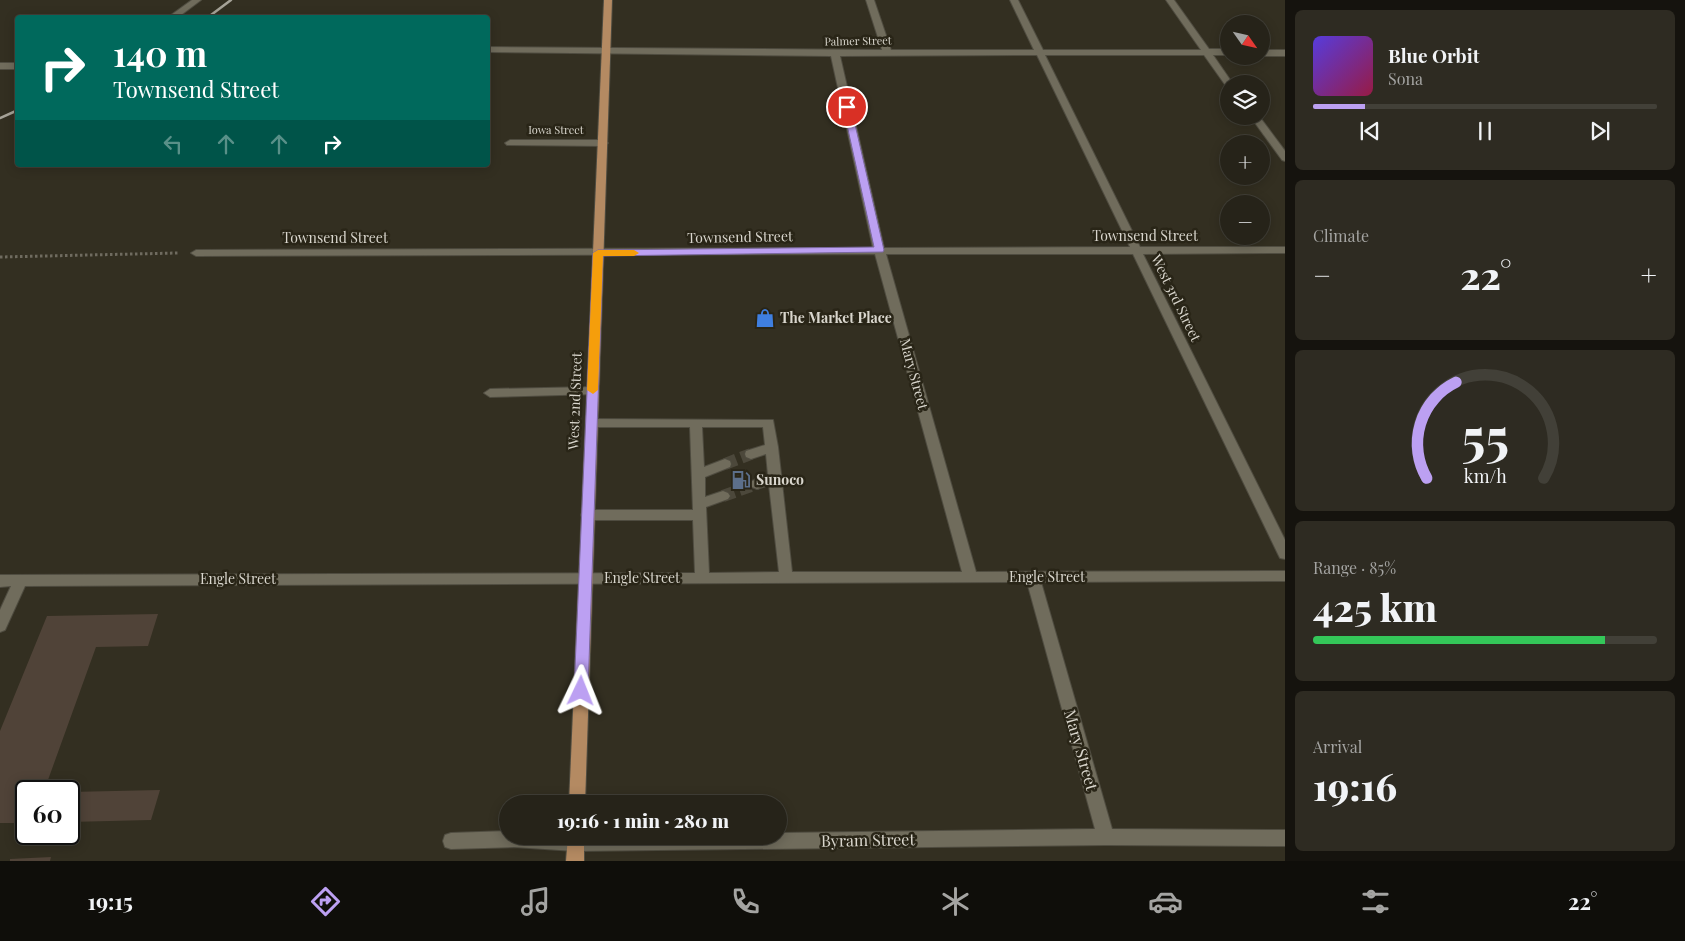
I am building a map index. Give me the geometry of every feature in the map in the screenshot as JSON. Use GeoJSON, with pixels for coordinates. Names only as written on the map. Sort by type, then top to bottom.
{"type":"FeatureCollection","features":[{"type":"Feature","properties":{"kind":"main road","name":"West 2nd Street"},"geometry":{"type":"LineString","coordinates":[[577,795],[608,0]]}},
{"type":"Feature","properties":{"kind":"main road"},"geometry":{"type":"LineString","coordinates":[[575,861],[576,845]]}},
{"type":"Feature","properties":{"kind":"street"},"geometry":{"type":"LineString","coordinates":[[175,15],[197,0]]}},
{"type":"Feature","properties":{"kind":"street"},"geometry":{"type":"LineString","coordinates":[[870,0],[887,52]]}},
{"type":"Feature","properties":{"kind":"street","name":"West 3rd Street"},"geometry":{"type":"LineString","coordinates":[[1014,0],[1285,554]]}},
{"type":"Feature","properties":{"kind":"street"},"geometry":{"type":"LineString","coordinates":[[1170,0],[1223,75]]}},
{"type":"Feature","properties":{"kind":"street","name":"Palmer Street"},"geometry":{"type":"LineString","coordinates":[[490,50],[835,53],[1220,52]]}},
{"type":"Feature","properties":{"kind":"street"},"geometry":{"type":"LineString","coordinates":[[1270,52],[1285,53]]}},
{"type":"Feature","properties":{"kind":"street","name":"Mary Street"},"geometry":{"type":"LineString","coordinates":[[835,53],[880,250],[970,577]]}},
{"type":"Feature","properties":{"kind":"street"},"geometry":{"type":"LineString","coordinates":[[0,66],[15,66]]}},
{"type":"Feature","properties":{"kind":"street"},"geometry":{"type":"LineString","coordinates":[[1261,125],[1285,158]]}},
{"type":"Feature","properties":{"kind":"street","name":"Iowa Street"},"geometry":{"type":"LineString","coordinates":[[510,143],[603,143]]}},
{"type":"Feature","properties":{"kind":"street","name":"Townsend Street"},"geometry":{"type":"LineString","coordinates":[[196,253],[1285,250]]}},
{"type":"Feature","properties":{"kind":"street"},"geometry":{"type":"LineString","coordinates":[[490,393],[593,392]]}},
{"type":"Feature","properties":{"kind":"street"},"geometry":{"type":"LineString","coordinates":[[592,423],[769,423],[786,577]]}},
{"type":"Feature","properties":{"kind":"street"},"geometry":{"type":"LineString","coordinates":[[696,423],[702,578]]}},
{"type":"Feature","properties":{"kind":"street"},"geometry":{"type":"LineString","coordinates":[[751,454],[772,447]]}},
{"type":"Feature","properties":{"kind":"street"},"geometry":{"type":"LineString","coordinates":[[698,474],[725,464]]}},
{"type":"Feature","properties":{"kind":"street"},"geometry":{"type":"LineString","coordinates":[[757,484],[775,478]]}},
{"type":"Feature","properties":{"kind":"street"},"geometry":{"type":"LineString","coordinates":[[588,515],[700,510],[723,496]]}},
{"type":"Feature","properties":{"kind":"street","name":"Engle Street"},"geometry":{"type":"LineString","coordinates":[[0,581],[1285,576]]}},
{"type":"Feature","properties":{"kind":"street","name":"Mary Street"},"geometry":{"type":"LineString","coordinates":[[1032,577],[1106,837]]}},
{"type":"Feature","properties":{"kind":"street"},"geometry":{"type":"LineString","coordinates":[[0,626],[20,581]]}},
{"type":"Feature","properties":{"kind":"street","name":"Byram Street"},"geometry":{"type":"LineString","coordinates":[[787,839],[1285,838]]}},
{"type":"Feature","properties":{"kind":"street","name":"Byram Street"},"geometry":{"type":"LineString","coordinates":[[452,841],[499,839]]}},
{"type":"Feature","properties":{"kind":"path"},"geometry":{"type":"LineString","coordinates":[[0,257],[196,253]]}},
{"type":"Feature","properties":{"kind":"building"},"geometry":{"type":"Polygon","coordinates":[[[158,614],[148,646],[96,647],[48,780],[15,780],[15,823],[0,823],[0,731],[47,616],[158,614]]]}},
{"type":"Feature","properties":{"kind":"building"},"geometry":{"type":"Polygon","coordinates":[[[160,790],[151,820],[80,822],[80,792],[160,790]]]}},
{"type":"Feature","properties":{"kind":"building"},"geometry":{"type":"Polygon","coordinates":[[[51,857],[50,861],[10,861],[10,859],[51,857]]]}},
{"type":"Feature","properties":{"kind":"tunnel"},"geometry":{"type":"LineString","coordinates":[[725,464],[751,454]]}},
{"type":"Feature","properties":{"kind":"tunnel"},"geometry":{"type":"LineString","coordinates":[[723,496],[757,484]]}},
{"type":"Feature","properties":{"kind":"railway"},"geometry":{"type":"LineString","coordinates":[[211,15],[231,0]]}},
{"type":"Feature","properties":{"kind":"railway"},"geometry":{"type":"LineString","coordinates":[[0,118],[15,111]]}},
{"type":"Feature","properties":{"kind":"slow traffic"},"geometry":{"type":"LineString","coordinates":[[593,390],[598,253],[634,253]]}},
{"type":"Feature","properties":{"kind":"place","name":"The Market Place"},"geometry":{"type":"Point","coordinates":[765,318]}},
{"type":"Feature","properties":{"kind":"place","name":"Sunoco"},"geometry":{"type":"Point","coordinates":[741,480]}},
{"type":"Feature","properties":{"kind":"route"},"geometry":{"type":"LineString","coordinates":[[581,691],[598,253],[880,250],[847,107]]}}]}
